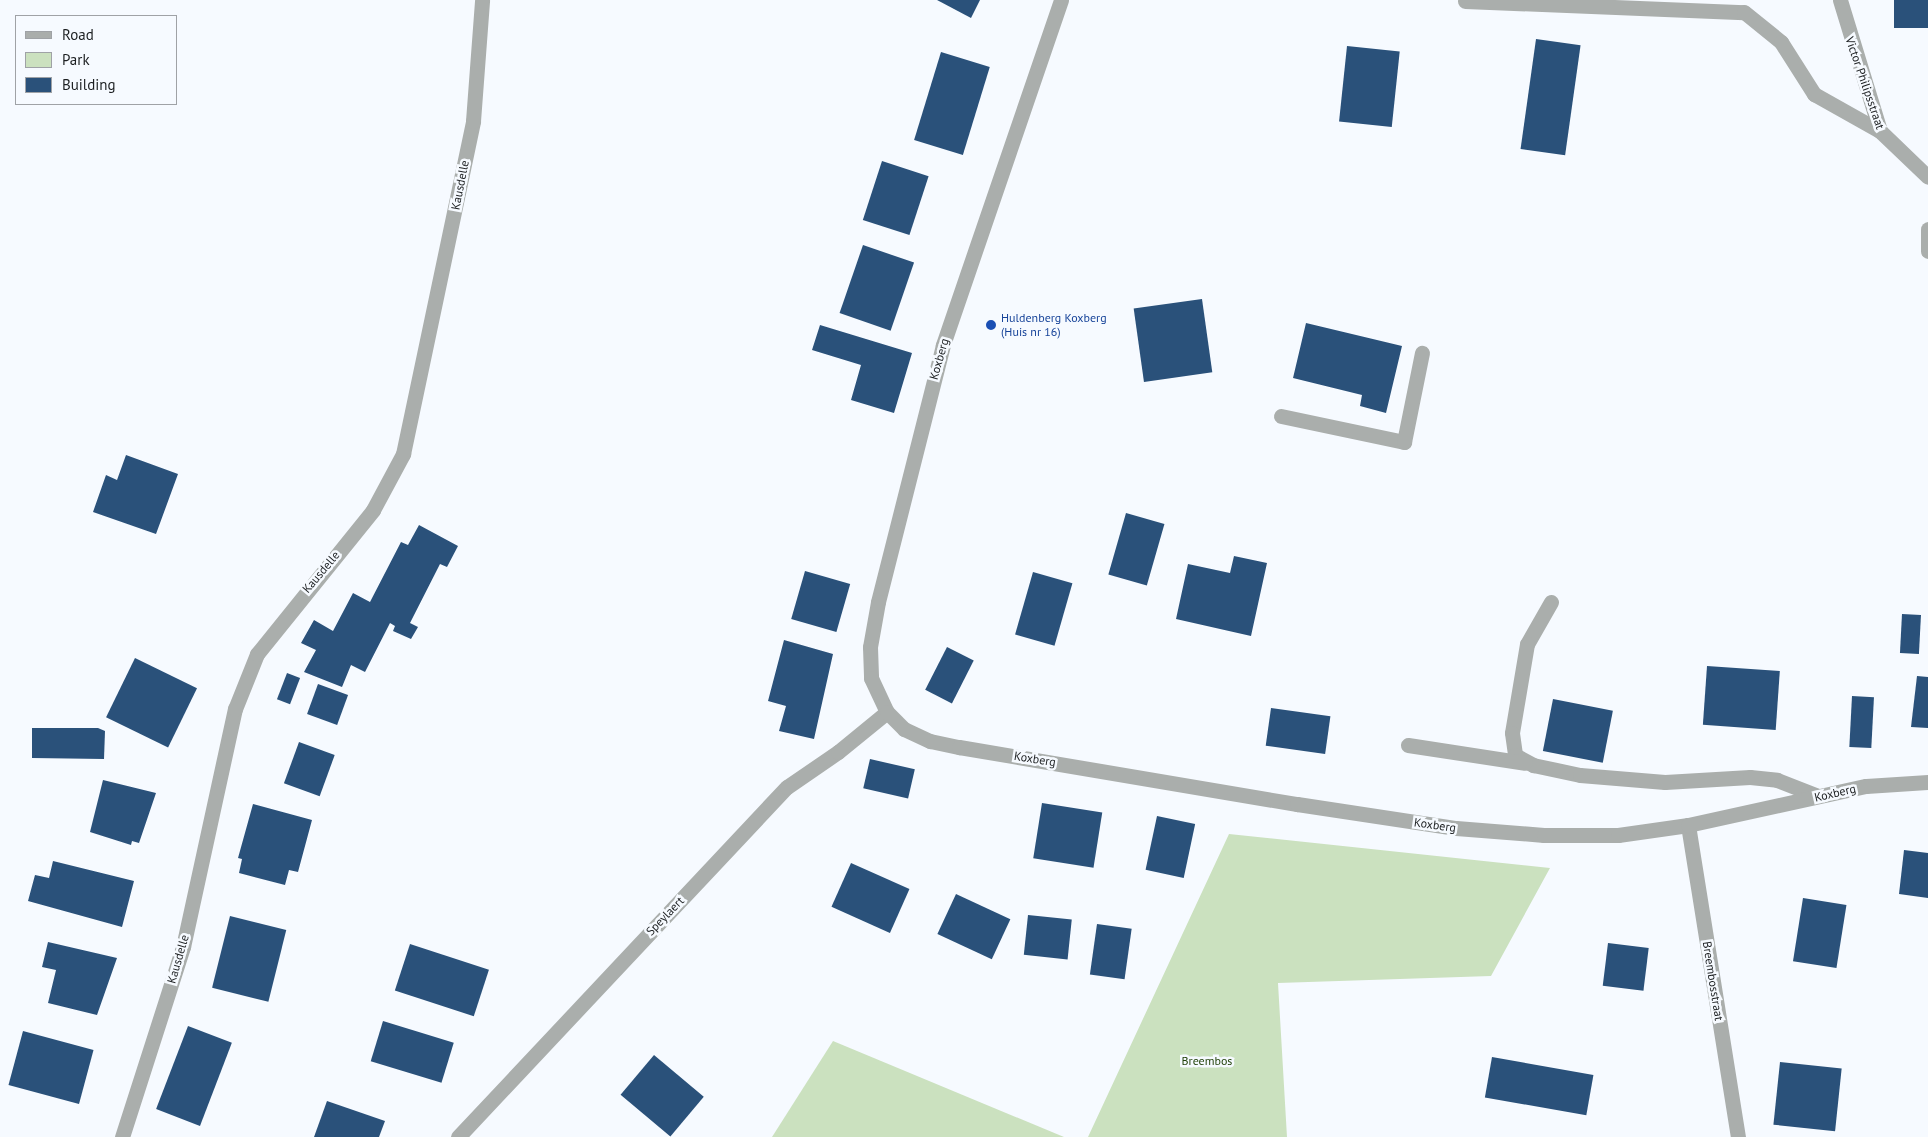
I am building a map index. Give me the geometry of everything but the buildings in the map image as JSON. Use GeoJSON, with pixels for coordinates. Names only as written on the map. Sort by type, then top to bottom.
{"type":"FeatureCollection","features":[{"type":"Feature","properties":{"kind":"street","name":"Kausdelle"},"geometry":{"type":"LineString","coordinates":[[122,1137],[183,947],[235,709],[257,654],[373,510],[403,454],[473,121],[482,0]]}},
{"type":"Feature","properties":{"kind":"street","name":"Koxberg"},"geometry":{"type":"LineString","coordinates":[[1061,0],[988,207],[918,431],[870,647],[871,678],[887,712],[904,729],[930,741],[1456,828],[1544,835],[1609,835],[1688,825],[1866,786],[1928,782]]}},
{"type":"Feature","properties":{"kind":"street","name":"Victor Philipsstraat"},"geometry":{"type":"LineString","coordinates":[[1840,0],[1880,131],[1928,177]]}},
{"type":"Feature","properties":{"kind":"street"},"geometry":{"type":"LineString","coordinates":[[1465,1],[1744,12],[1781,42],[1814,94],[1880,131]]}},
{"type":"Feature","properties":{"kind":"street"},"geometry":{"type":"LineString","coordinates":[[1928,229],[1928,251]]}},
{"type":"Feature","properties":{"kind":"street"},"geometry":{"type":"LineString","coordinates":[[1281,416],[1404,442],[1422,353]]}},
{"type":"Feature","properties":{"kind":"street"},"geometry":{"type":"LineString","coordinates":[[1533,765],[1515,755],[1512,733],[1527,644],[1551,602]]}},
{"type":"Feature","properties":{"kind":"street","name":"Speylaert"},"geometry":{"type":"LineString","coordinates":[[458,1137],[787,787],[838,752],[887,712]]}},
{"type":"Feature","properties":{"kind":"street"},"geometry":{"type":"LineString","coordinates":[[1408,745],[1533,765],[1580,775],[1665,782],[1750,776],[1777,780],[1818,796]]}},
{"type":"Feature","properties":{"kind":"street","name":"Breembosstraat"},"geometry":{"type":"LineString","coordinates":[[1688,825],[1738,1137]]}},
{"type":"Feature","properties":{"kind":"green space","name":"Breembos"},"geometry":{"type":"Polygon","coordinates":[[[1229,834],[1550,868],[1491,976],[1278,983],[1287,1137],[1088,1137],[1229,834]]]}},
{"type":"Feature","properties":{"kind":"green space"},"geometry":{"type":"Polygon","coordinates":[[[833,1041],[1064,1137],[772,1137],[833,1041]]]}},
{"type":"Feature","properties":{"kind":"place","name":"Huldenberg Koxberg (Huis nr 16)"},"geometry":{"type":"Point","coordinates":[991,325]}}]}
